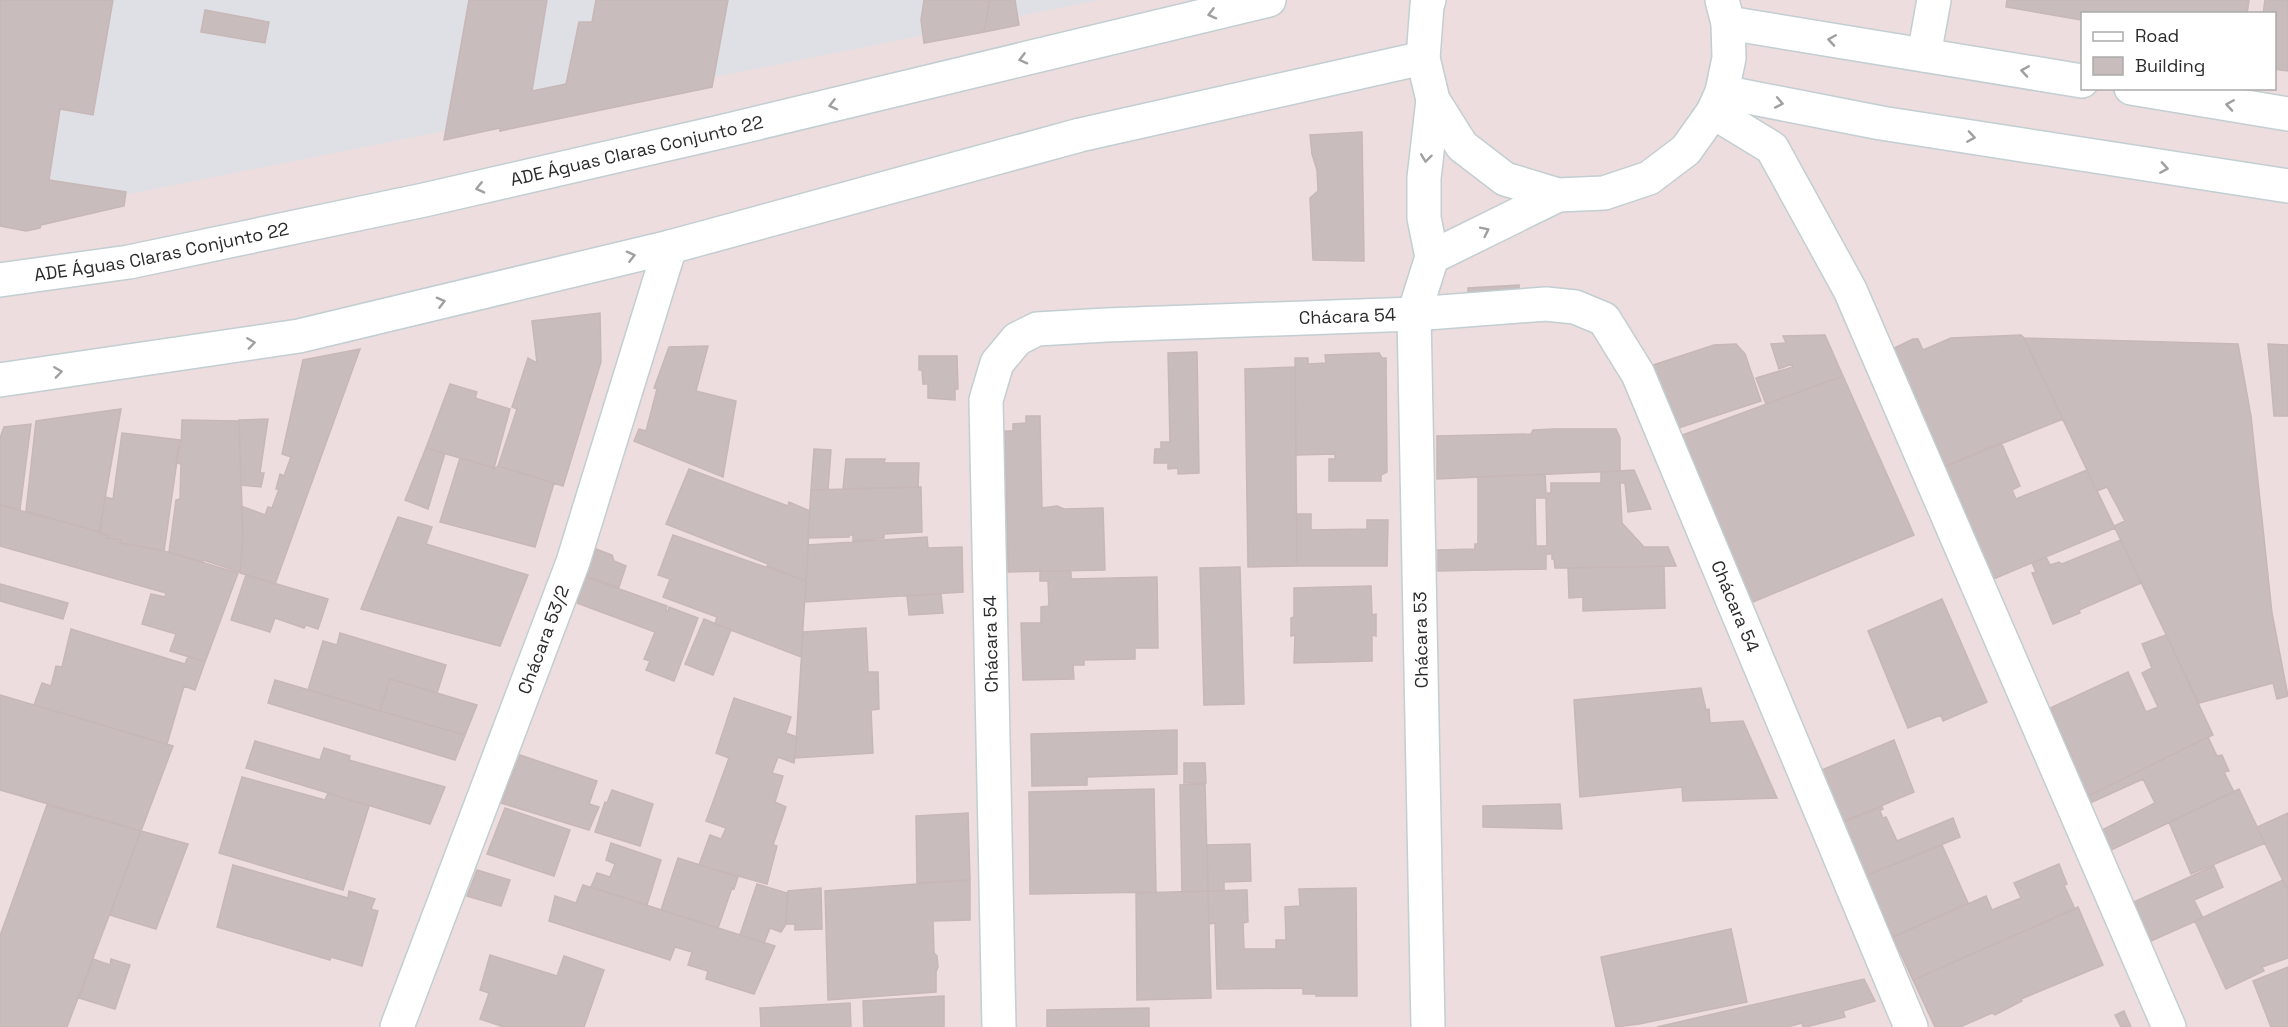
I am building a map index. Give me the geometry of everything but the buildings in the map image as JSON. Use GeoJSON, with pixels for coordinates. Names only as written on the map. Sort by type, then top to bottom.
{"type":"FeatureCollection","features":[{"type":"Feature","properties":{"kind":"street","name":"ADE Águas Claras Conjunto 22"},"geometry":{"type":"LineString","coordinates":[[0,280],[129,262],[424,200],[743,127],[1269,0]]}},
{"type":"Feature","properties":{"kind":"street"},"geometry":{"type":"LineString","coordinates":[[1429,0],[1423,58],[1433,100],[1462,146],[1505,179],[1558,195],[1604,194],[1648,178],[1686,150],[1717,102],[1729,58],[1725,11],[1924,55],[2081,81]]}},
{"type":"Feature","properties":{"kind":"street"},"geometry":{"type":"LineString","coordinates":[[1924,55],[1934,0]]}},
{"type":"Feature","properties":{"kind":"street"},"geometry":{"type":"LineString","coordinates":[[0,380],[299,336],[670,246],[1080,135],[1423,58]]}},
{"type":"Feature","properties":{"kind":"street"},"geometry":{"type":"LineString","coordinates":[[2143,90],[2288,114]]}},
{"type":"Feature","properties":{"kind":"street","name":"Chácara 53"},"geometry":{"type":"LineString","coordinates":[[1428,1027],[1414,314],[1432,257],[1424,218],[1424,178],[1433,100]]}},
{"type":"Feature","properties":{"kind":"street"},"geometry":{"type":"LineString","coordinates":[[1717,102],[1881,123],[2288,186]]}},
{"type":"Feature","properties":{"kind":"street"},"geometry":{"type":"LineString","coordinates":[[1717,102],[1772,148],[1850,290],[2169,1027]]}},
{"type":"Feature","properties":{"kind":"street"},"geometry":{"type":"LineString","coordinates":[[1432,257],[1558,195]]}},
{"type":"Feature","properties":{"kind":"street","name":"Chácara 53/2"},"geometry":{"type":"LineString","coordinates":[[397,1027],[573,562],[670,246]]}},
{"type":"Feature","properties":{"kind":"street","name":"Chácara 54"},"geometry":{"type":"LineString","coordinates":[[999,1027],[986,400],[998,363],[1017,339],[1037,329],[1414,314],[1545,304],[1575,307],[1604,319],[1638,375],[1911,1027]]}},
{"type":"Feature","properties":{"kind":"shaded area"},"geometry":{"type":"Polygon","coordinates":[[[0,0],[1099,0],[0,219],[0,0]]]}}]}
